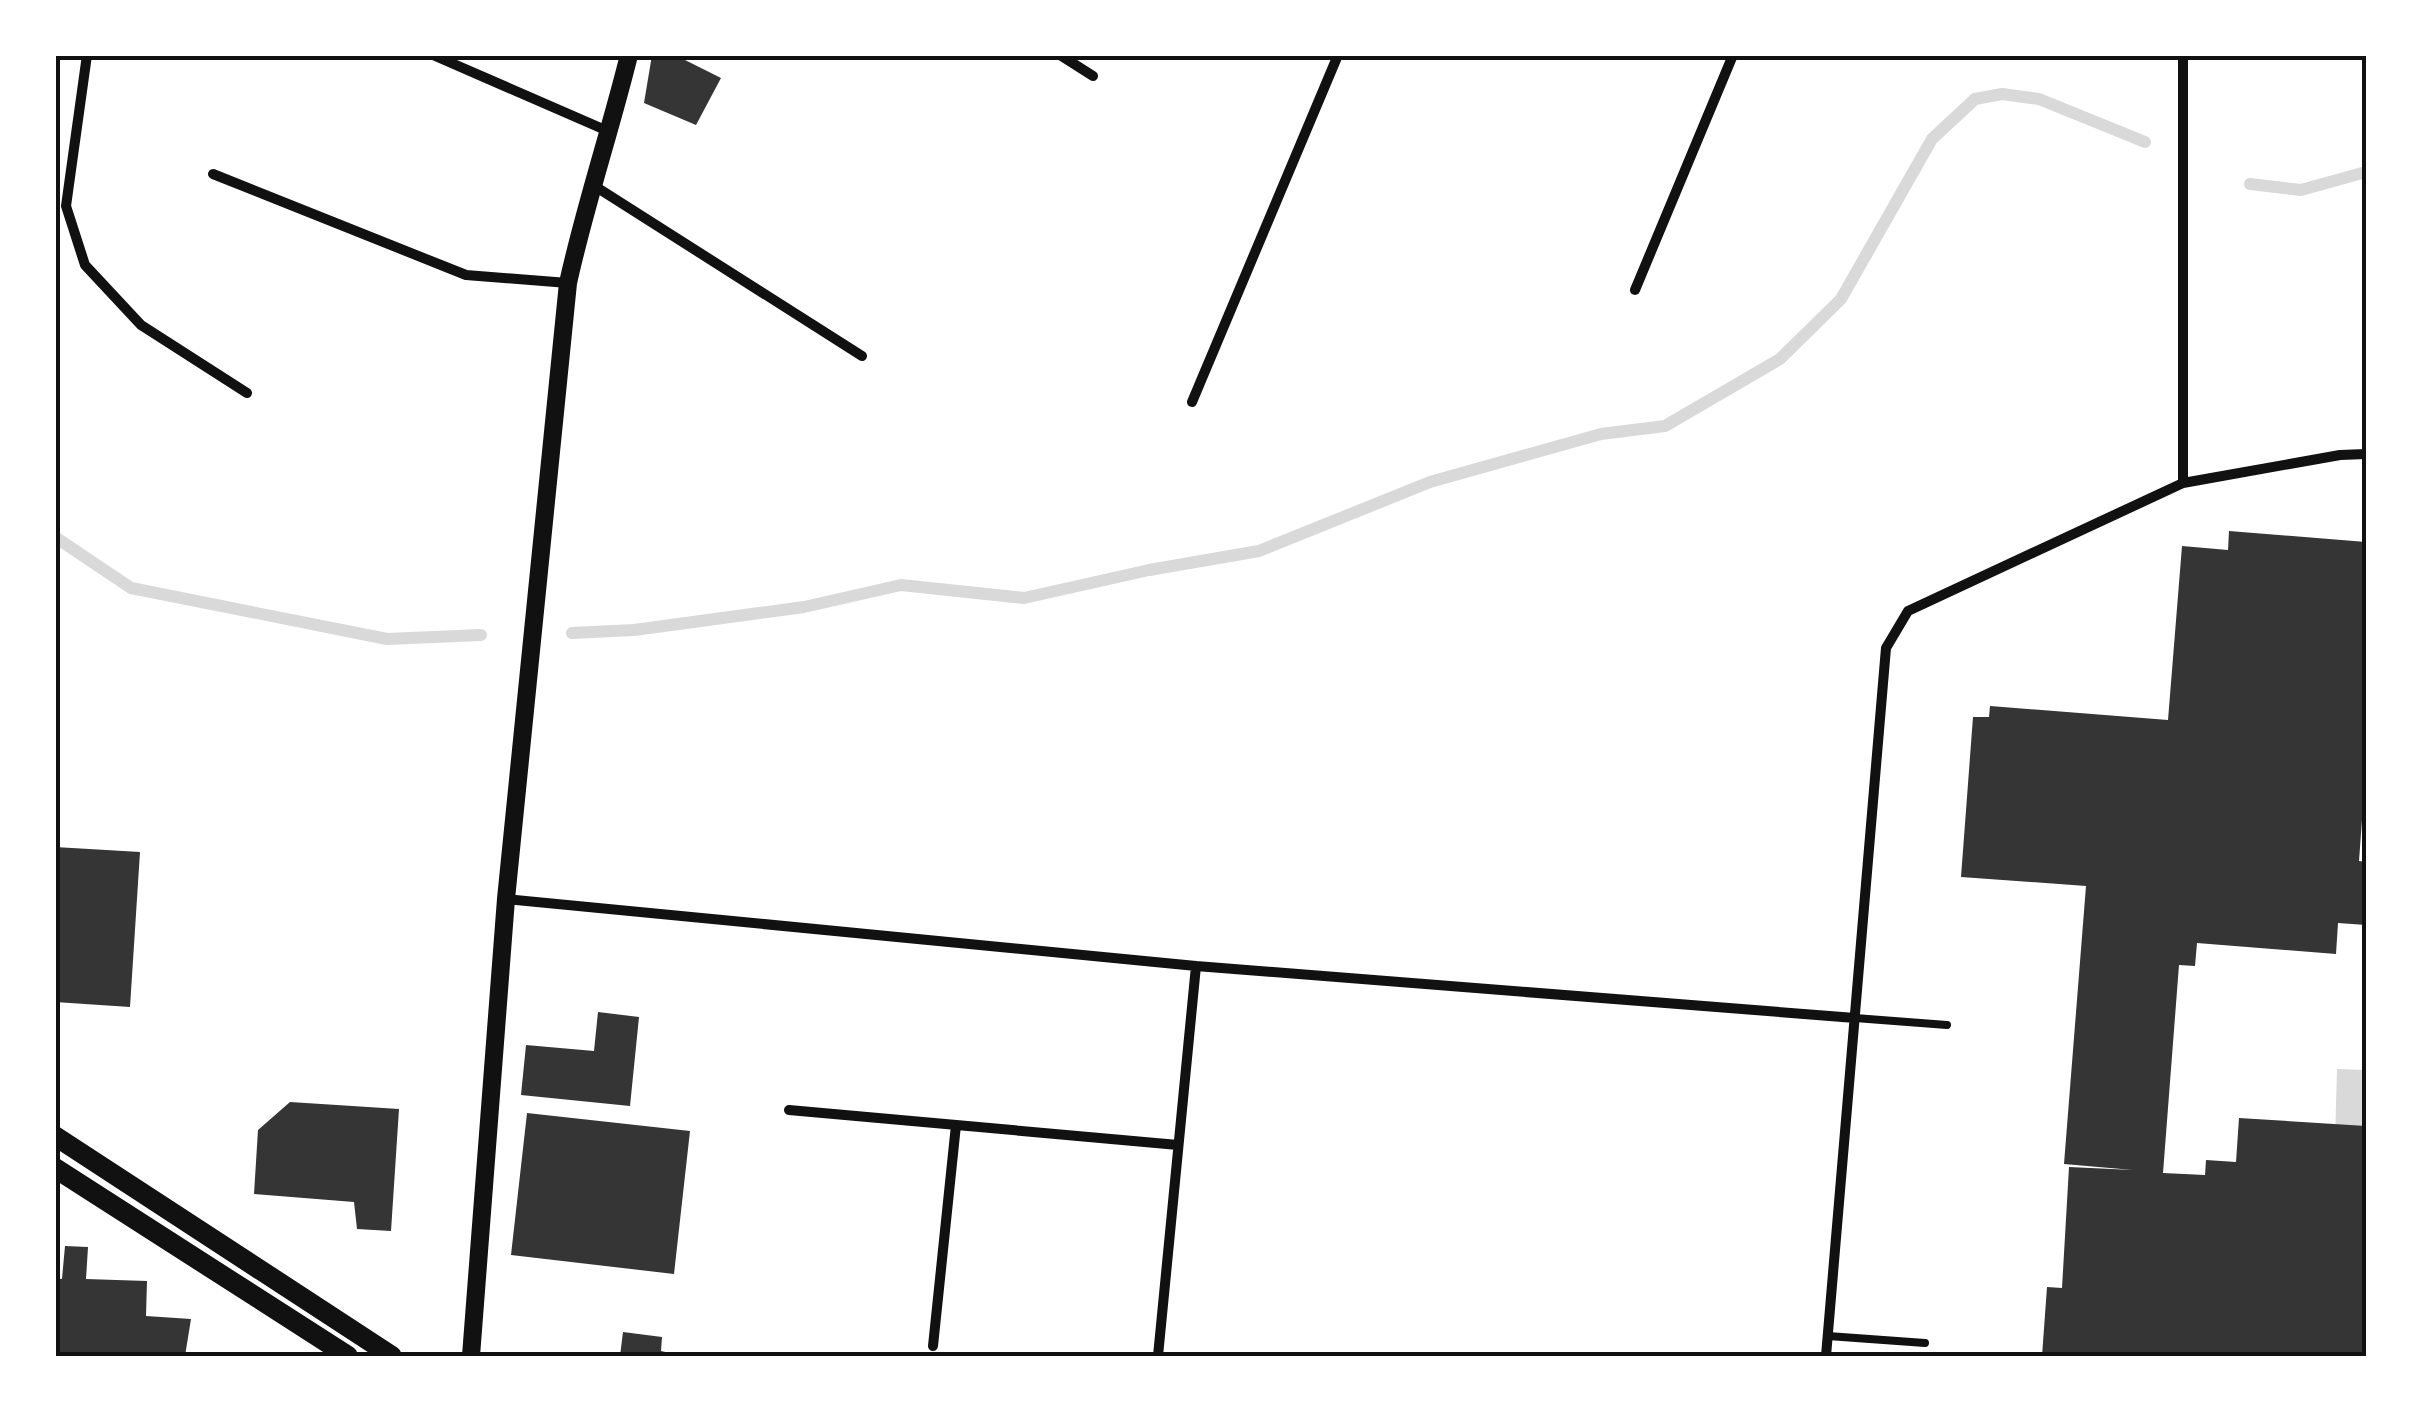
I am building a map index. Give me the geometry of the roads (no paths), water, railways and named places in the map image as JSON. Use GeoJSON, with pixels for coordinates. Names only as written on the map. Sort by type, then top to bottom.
{"type":"FeatureCollection","features":[{"type":"Feature","properties":{"kind":"main road"},"geometry":{"type":"LineString","coordinates":[[55,1136],[392,1356]]}},
{"type":"Feature","properties":{"kind":"main road"},"geometry":{"type":"LineString","coordinates":[[55,1168],[348,1356]]}},
{"type":"Feature","properties":{"kind":"street"},"geometry":{"type":"LineString","coordinates":[[87,55],[66,206],[86,265],[141,325],[248,393]]}},
{"type":"Feature","properties":{"kind":"street"},"geometry":{"type":"LineString","coordinates":[[433,55],[610,132]]}},
{"type":"Feature","properties":{"kind":"street"},"geometry":{"type":"LineString","coordinates":[[471,1356],[506,900],[568,284],[591,183],[610,132],[629,55]]}},
{"type":"Feature","properties":{"kind":"street"},"geometry":{"type":"LineString","coordinates":[[1060,55],[1093,76]]}},
{"type":"Feature","properties":{"kind":"street"},"geometry":{"type":"LineString","coordinates":[[1192,402],[1338,55]]}},
{"type":"Feature","properties":{"kind":"street"},"geometry":{"type":"LineString","coordinates":[[1635,290],[1734,55]]}},
{"type":"Feature","properties":{"kind":"street"},"geometry":{"type":"LineString","coordinates":[[2184,55],[2184,483]]}},
{"type":"Feature","properties":{"kind":"street"},"geometry":{"type":"LineString","coordinates":[[213,174],[466,275],[568,284]]}},
{"type":"Feature","properties":{"kind":"street"},"geometry":{"type":"LineString","coordinates":[[591,183],[862,356]]}},
{"type":"Feature","properties":{"kind":"street"},"geometry":{"type":"LineString","coordinates":[[1826,1356],[1886,648],[1908,611],[1938,593],[2184,483],[2340,454],[2366,454]]}},
{"type":"Feature","properties":{"kind":"street"},"geometry":{"type":"LineString","coordinates":[[506,900],[1196,966],[1855,1018]]}},
{"type":"Feature","properties":{"kind":"street"},"geometry":{"type":"LineString","coordinates":[[1158,1356],[1196,966]]}},
{"type":"Feature","properties":{"kind":"street"},"geometry":{"type":"LineString","coordinates":[[790,1110],[1178,1145]]}},
{"type":"Feature","properties":{"kind":"street"},"geometry":{"type":"LineString","coordinates":[[933,1346],[956,1125]]}},
{"type":"Feature","properties":{"kind":"lane"},"geometry":{"type":"LineString","coordinates":[[1855,1018],[1947,1026]]}},
{"type":"Feature","properties":{"kind":"lane"},"geometry":{"type":"LineString","coordinates":[[1828,1336],[1925,1343]]}},
{"type":"Feature","properties":{"kind":"waterway"},"geometry":{"type":"LineString","coordinates":[[572,633],[634,630],[804,607],[901,585],[1024,598],[1259,551],[1430,482],[1601,434],[1665,426],[1780,359],[1841,299],[1932,139],[1975,99],[2002,94],[2039,99],[2145,142]]}},
{"type":"Feature","properties":{"kind":"waterway"},"geometry":{"type":"LineString","coordinates":[[2250,184],[2301,190],[2366,172]]}},
{"type":"Feature","properties":{"kind":"waterway"},"geometry":{"type":"LineString","coordinates":[[55,537],[131,588],[387,639],[481,635]]}}]}
